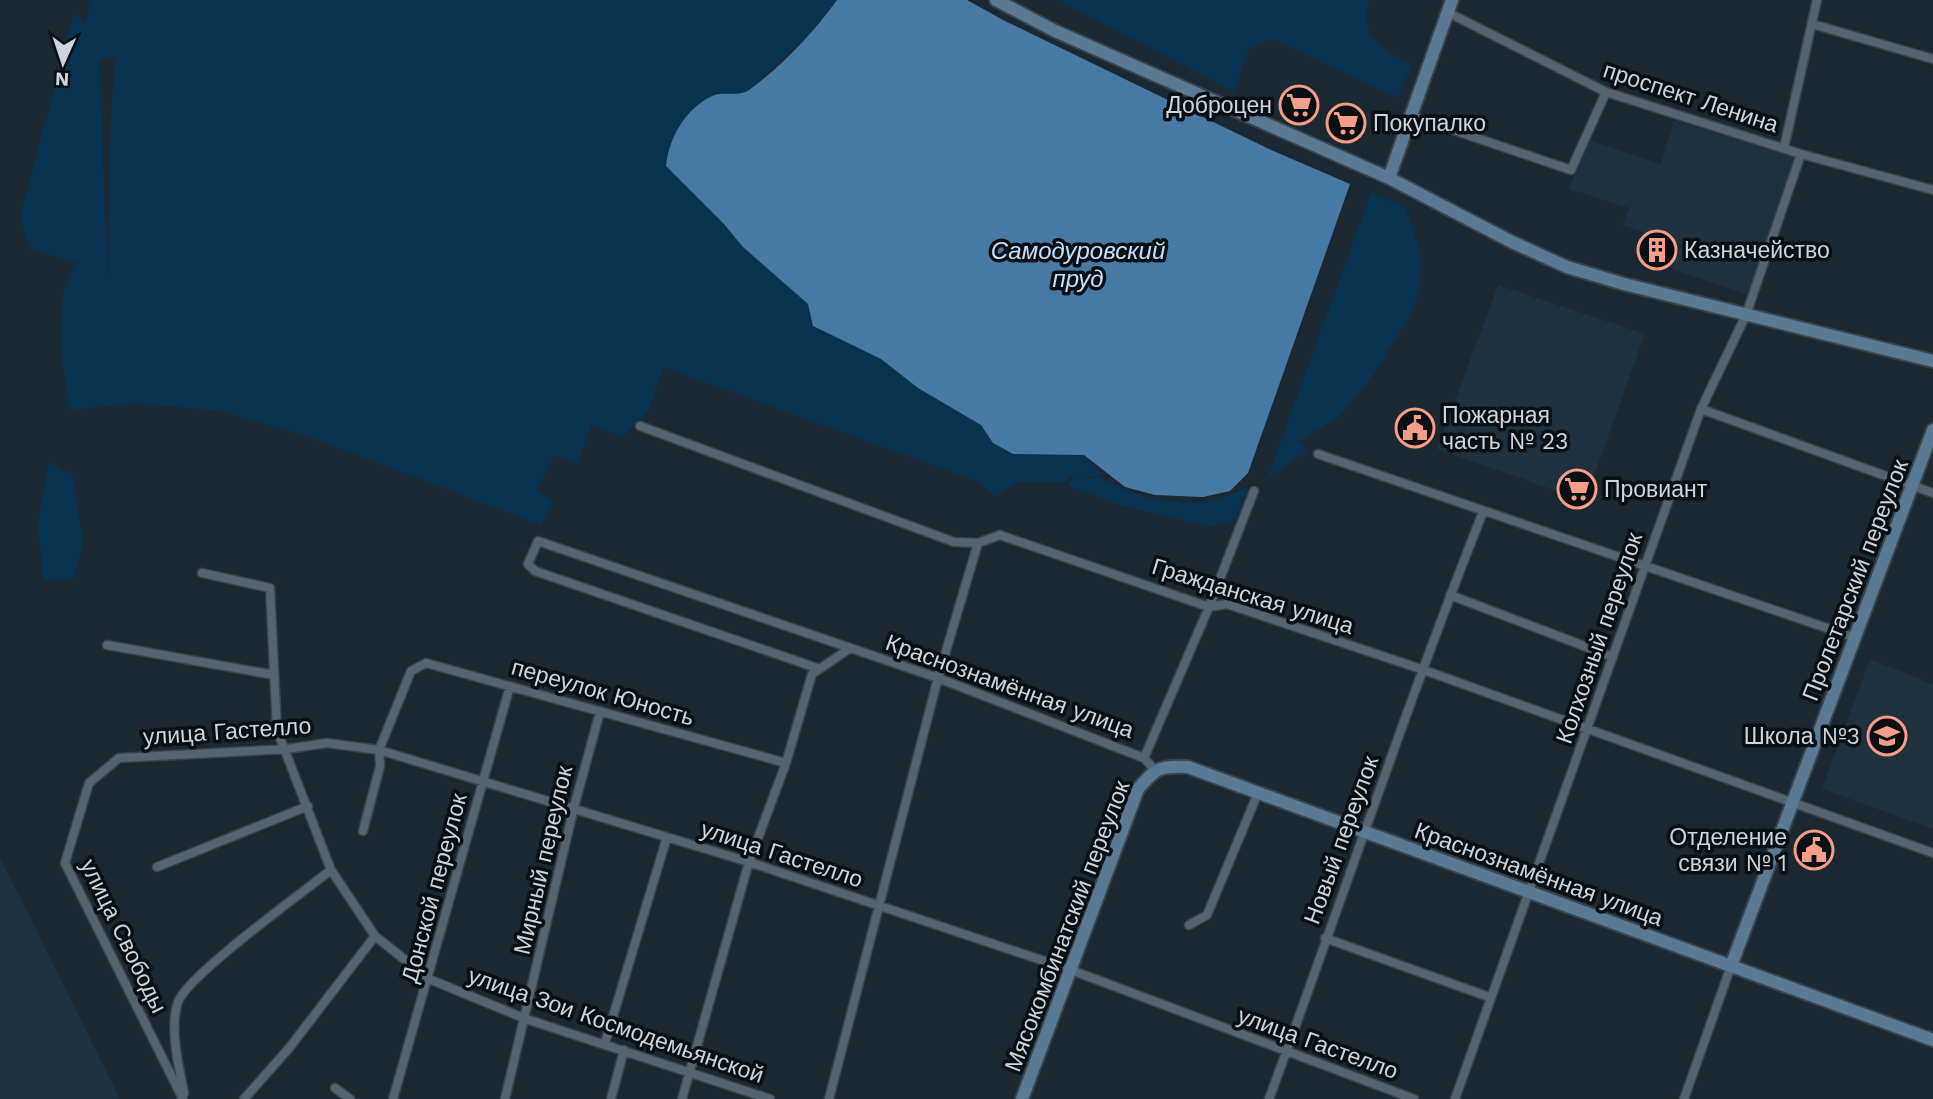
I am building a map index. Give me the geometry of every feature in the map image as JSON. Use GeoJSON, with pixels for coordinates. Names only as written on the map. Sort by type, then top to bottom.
{"type":"FeatureCollection","features":[{"type":"Feature","properties":{"kind":"main road"},"geometry":{"type":"LineString","coordinates":[[996,0],[1055,30],[1389,177],[1512,242],[1567,267],[1933,361]]}},
{"type":"Feature","properties":{"kind":"main road"},"geometry":{"type":"LineString","coordinates":[[1389,177],[1450,6]]}},
{"type":"Feature","properties":{"kind":"main road","name":"Пролетарский переулок"},"geometry":{"type":"LineString","coordinates":[[1731,966],[1933,430]]}},
{"type":"Feature","properties":{"kind":"main road","name":"Краснознамённая улица"},"geometry":{"type":"LineString","coordinates":[[1155,770],[1165,766],[1188,767],[1933,1040]]}},
{"type":"Feature","properties":{"kind":"main road","name":"Мясокомбинатский переулок"},"geometry":{"type":"LineString","coordinates":[[1022,1099],[1138,789],[1155,770]]}},
{"type":"Feature","properties":{"kind":"street"},"geometry":{"type":"LineString","coordinates":[[1784,148],[1817,0]]}},
{"type":"Feature","properties":{"kind":"street","name":"проспект Ленина"},"geometry":{"type":"LineString","coordinates":[[1450,6],[1606,92],[1784,148],[1933,190]]}},
{"type":"Feature","properties":{"kind":"street"},"geometry":{"type":"LineString","coordinates":[[1812,24],[1933,59]]}},
{"type":"Feature","properties":{"kind":"street"},"geometry":{"type":"LineString","coordinates":[[1409,115],[1571,170],[1606,92]]}},
{"type":"Feature","properties":{"kind":"street","name":"Колхозный переулок"},"geometry":{"type":"LineString","coordinates":[[1455,1099],[1489,997],[1589,729],[1701,409],[1746,315],[1801,153]]}},
{"type":"Feature","properties":{"kind":"street"},"geometry":{"type":"LineString","coordinates":[[1701,409],[1933,493]]}},
{"type":"Feature","properties":{"kind":"street","name":"Гражданская улица"},"geometry":{"type":"LineString","coordinates":[[640,426],[954,542],[978,543],[1000,535],[1209,607],[1227,604],[1421,669],[1933,853]]}},
{"type":"Feature","properties":{"kind":"street"},"geometry":{"type":"LineString","coordinates":[[1318,454],[1644,568],[1856,638]]}},
{"type":"Feature","properties":{"kind":"street","name":"Мясокомбинатский переулок"},"geometry":{"type":"LineString","coordinates":[[1144,758],[1209,607],[1254,491]]}},
{"type":"Feature","properties":{"kind":"street","name":"Новый переулок"},"geometry":{"type":"LineString","coordinates":[[1269,1099],[1325,938],[1366,832],[1421,669],[1483,512]]}},
{"type":"Feature","properties":{"kind":"street","name":"Краснознамённая улица"},"geometry":{"type":"LineString","coordinates":[[817,668],[535,571],[528,564],[530,558],[538,541],[938,678],[1144,758],[1155,770]]}},
{"type":"Feature","properties":{"kind":"street"},"geometry":{"type":"LineString","coordinates":[[829,1099],[938,678],[978,543]]}},
{"type":"Feature","properties":{"kind":"street","name":"улица Зои Космодемьянской"},"geometry":{"type":"LineString","coordinates":[[202,573],[270,588],[277,730],[287,749],[331,870],[375,936],[429,979],[526,1019],[606,1043],[770,1099]]}},
{"type":"Feature","properties":{"kind":"street"},"geometry":{"type":"LineString","coordinates":[[1450,595],[1614,657]]}},
{"type":"Feature","properties":{"kind":"street"},"geometry":{"type":"LineString","coordinates":[[107,645],[274,675]]}},
{"type":"Feature","properties":{"kind":"street"},"geometry":{"type":"LineString","coordinates":[[682,1099],[749,862],[786,763],[811,674],[849,649]]}},
{"type":"Feature","properties":{"kind":"street","name":"переулок Юность"},"geometry":{"type":"LineString","coordinates":[[379,750],[411,671],[426,663],[786,763]]}},
{"type":"Feature","properties":{"kind":"street","name":"Донской переулок"},"geometry":{"type":"LineString","coordinates":[[393,1099],[510,686]]}},
{"type":"Feature","properties":{"kind":"street","name":"Мирный переулок"},"geometry":{"type":"LineString","coordinates":[[505,1099],[574,807],[600,712]]}},
{"type":"Feature","properties":{"kind":"street","name":"улица Гастелло"},"geometry":{"type":"LineString","coordinates":[[119,758],[287,749],[327,743],[379,750],[749,862],[1070,970],[1414,1099]]}},
{"type":"Feature","properties":{"kind":"street"},"geometry":{"type":"LineString","coordinates":[[363,831],[380,766],[379,750]]}},
{"type":"Feature","properties":{"kind":"street","name":"улица Свободы"},"geometry":{"type":"LineString","coordinates":[[119,758],[89,783],[65,863],[184,1099]]}},
{"type":"Feature","properties":{"kind":"street"},"geometry":{"type":"LineString","coordinates":[[1189,925],[1207,915],[1258,793]]}},
{"type":"Feature","properties":{"kind":"street"},"geometry":{"type":"LineString","coordinates":[[158,867],[308,806]]}},
{"type":"Feature","properties":{"kind":"street"},"geometry":{"type":"LineString","coordinates":[[606,1043],[667,837]]}},
{"type":"Feature","properties":{"kind":"street"},"geometry":{"type":"LineString","coordinates":[[184,1099],[175,1049],[178,1001],[211,964],[331,870]]}},
{"type":"Feature","properties":{"kind":"street"},"geometry":{"type":"LineString","coordinates":[[244,1099],[290,1047],[375,936]]}},
{"type":"Feature","properties":{"kind":"street"},"geometry":{"type":"LineString","coordinates":[[1325,938],[1489,997]]}},
{"type":"Feature","properties":{"kind":"street","name":"Пролетарский переулок"},"geometry":{"type":"LineString","coordinates":[[1684,1099],[1731,966]]}},
{"type":"Feature","properties":{"kind":"street"},"geometry":{"type":"LineString","coordinates":[[611,1099],[624,1050]]}},
{"type":"Feature","properties":{"kind":"street"},"geometry":{"type":"LineString","coordinates":[[335,1088],[351,1099]]}},
{"type":"Feature","properties":{"kind":"shaded area"},"geometry":{"type":"Polygon","coordinates":[[[92,0],[837,0],[809,35],[747,92],[713,96],[699,197],[743,247],[808,304],[814,326],[881,359],[918,388],[981,425],[993,443],[1013,454],[1084,454],[1102,474],[1093,477],[1074,473],[1066,482],[1018,482],[996,497],[979,482],[663,367],[649,410],[623,437],[591,426],[578,464],[554,456],[536,491],[553,500],[541,525],[306,436],[220,411],[135,403],[69,410],[61,351],[63,292],[77,263],[30,249],[20,218],[74,13],[85,24],[92,0]],[[116,56],[99,60],[108,279],[111,108],[116,56]]]}},
{"type":"Feature","properties":{"kind":"shaded area"},"geometry":{"type":"Polygon","coordinates":[[[1058,0],[1370,0],[1367,24],[1370,33],[1383,48],[1412,64],[1398,98],[1272,39],[1249,49],[1234,92],[1058,0]]]}},
{"type":"Feature","properties":{"kind":"shaded area"},"geometry":{"type":"Polygon","coordinates":[[[1674,120],[1796,158],[1749,295],[1672,269],[1681,245],[1622,225],[1629,208],[1569,189],[1589,140],[1661,164],[1674,120]]]}},
{"type":"Feature","properties":{"kind":"shaded area"},"geometry":{"type":"Polygon","coordinates":[[[1371,193],[1405,207],[1421,253],[1420,292],[1406,323],[1371,378],[1340,416],[1299,442],[1308,450],[1267,479],[1371,193]]]}},
{"type":"Feature","properties":{"kind":"shaded area"},"geometry":{"type":"Polygon","coordinates":[[[1498,285],[1645,334],[1585,501],[1437,449],[1498,285]]]}},
{"type":"Feature","properties":{"kind":"shaded area"},"geometry":{"type":"Polygon","coordinates":[[[49,462],[73,475],[83,544],[73,579],[43,580],[38,522],[49,462]]]}},
{"type":"Feature","properties":{"kind":"shaded area"},"geometry":{"type":"Polygon","coordinates":[[[1075,474],[1093,478],[1099,476],[1133,492],[1170,502],[1208,501],[1244,488],[1247,490],[1236,519],[1211,527],[1123,506],[1067,486],[1075,474]]]}},
{"type":"Feature","properties":{"kind":"shaded area","name":"Школа №3"},"geometry":{"type":"Polygon","coordinates":[[[1870,659],[1933,684],[1933,829],[1822,789],[1870,659]]]}},
{"type":"Feature","properties":{"kind":"shaded area"},"geometry":{"type":"Polygon","coordinates":[[[0,858],[31,919],[120,1099],[0,1099],[0,858]]]}},
{"type":"Feature","properties":{"kind":"water","name":"Самодуровский пруд"},"geometry":{"type":"Polygon","coordinates":[[[837,0],[967,0],[1269,149],[1350,184],[1248,473],[1230,491],[1203,497],[1155,495],[1125,487],[1084,455],[1013,454],[993,443],[981,425],[918,388],[881,359],[813,326],[808,304],[743,247],[666,166],[675,135],[694,108],[712,96],[749,90],[796,48],[837,0]]]}},
{"type":"Feature","properties":{"kind":"place","name":"Доброцен"},"geometry":{"type":"Point","coordinates":[1299,105]}},
{"type":"Feature","properties":{"kind":"place","name":"Покупалко"},"geometry":{"type":"Point","coordinates":[1346,123]}},
{"type":"Feature","properties":{"kind":"place","name":"Казначейство"},"geometry":{"type":"Point","coordinates":[1657,250]}},
{"type":"Feature","properties":{"kind":"place","name":"Пожарная часть № 23"},"geometry":{"type":"Point","coordinates":[1415,428]}},
{"type":"Feature","properties":{"kind":"place","name":"Провиант"},"geometry":{"type":"Point","coordinates":[1577,489]}},
{"type":"Feature","properties":{"kind":"place","name":"Школа №3"},"geometry":{"type":"Point","coordinates":[1887,736]}},
{"type":"Feature","properties":{"kind":"place","name":"Отделение связи № 1"},"geometry":{"type":"Point","coordinates":[1814,850]}}]}
